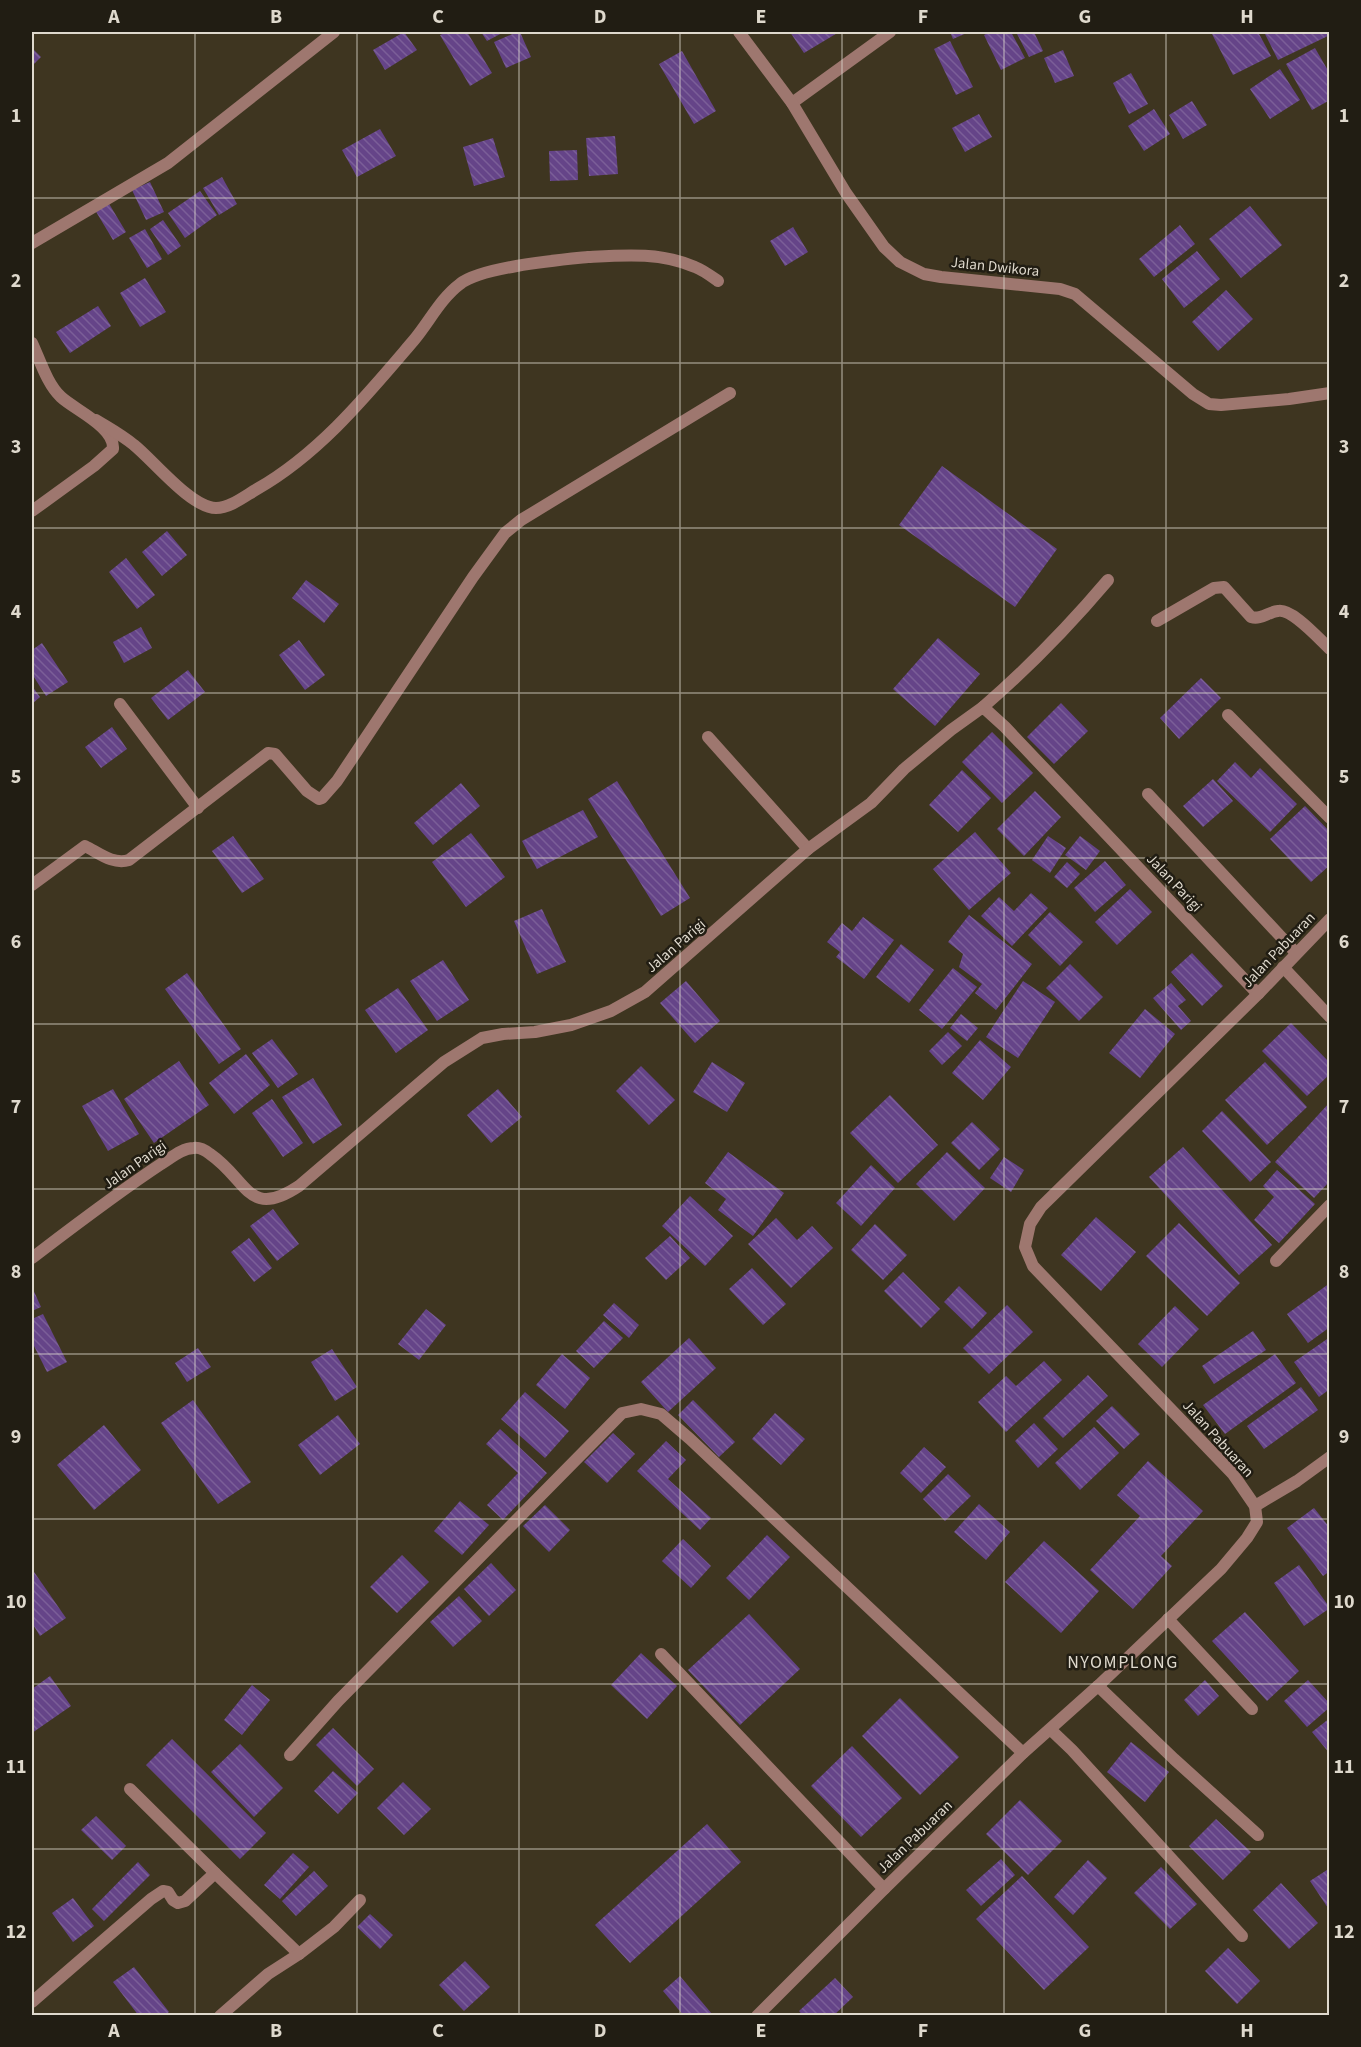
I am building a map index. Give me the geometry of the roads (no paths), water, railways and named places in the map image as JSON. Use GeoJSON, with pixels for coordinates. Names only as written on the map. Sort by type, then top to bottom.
{"type":"FeatureCollection","features":[{"type":"Feature","properties":{"kind":"street"},"geometry":{"type":"LineString","coordinates":[[32,243],[168,163],[334,32]]}},
{"type":"Feature","properties":{"kind":"street","name":"Jalan Dwikora"},"geometry":{"type":"LineString","coordinates":[[739,32],[792,103],[846,193],[884,247],[900,262],[924,274],[1060,289],[1075,294],[1192,393],[1215,406],[1329,393]]}},
{"type":"Feature","properties":{"kind":"street"},"geometry":{"type":"LineString","coordinates":[[792,103],[890,32]]}},
{"type":"Feature","properties":{"kind":"street"},"geometry":{"type":"LineString","coordinates":[[32,343],[54,390],[61,398],[135,446],[181,490],[201,503],[215,508],[236,502],[280,476],[335,430],[427,324],[445,298],[460,283],[480,273],[568,259],[629,254],[670,258],[696,267],[718,281]]}},
{"type":"Feature","properties":{"kind":"street"},"geometry":{"type":"LineString","coordinates":[[32,885],[85,846],[113,860],[122,862],[129,860],[272,753],[307,791],[319,799],[322,798],[337,781],[505,533],[521,520],[730,393]]}},
{"type":"Feature","properties":{"kind":"street"},"geometry":{"type":"LineString","coordinates":[[32,511],[94,466],[113,449],[111,438],[96,420]]}},
{"type":"Feature","properties":{"kind":"street"},"geometry":{"type":"LineString","coordinates":[[986,710],[1071,624],[1108,580]]}},
{"type":"Feature","properties":{"kind":"street"},"geometry":{"type":"LineString","coordinates":[[1157,621],[1214,588],[1224,587],[1251,617],[1256,618],[1279,610],[1286,611],[1309,628],[1329,649]]}},
{"type":"Feature","properties":{"kind":"street"},"geometry":{"type":"LineString","coordinates":[[120,704],[198,808]]}},
{"type":"Feature","properties":{"kind":"street","name":"Jalan Parigi"},"geometry":{"type":"LineString","coordinates":[[32,1258],[143,1176],[180,1152],[194,1147],[205,1150],[219,1160],[256,1198],[268,1200],[283,1196],[298,1186],[444,1062],[474,1042],[503,1034],[535,1032],[571,1025],[611,1011],[645,992],[808,849],[871,803],[904,769],[951,730],[986,710],[1005,727],[1258,994]]}},
{"type":"Feature","properties":{"kind":"street"},"geometry":{"type":"LineString","coordinates":[[1228,715],[1329,818]]}},
{"type":"Feature","properties":{"kind":"street"},"geometry":{"type":"LineString","coordinates":[[708,736],[808,849]]}},
{"type":"Feature","properties":{"kind":"street"},"geometry":{"type":"LineString","coordinates":[[1148,794],[1296,953]]}},
{"type":"Feature","properties":{"kind":"street","name":"Jalan Pabuaran"},"geometry":{"type":"LineString","coordinates":[[757,2016],[884,1888],[1023,1754],[1221,1569],[1257,1522],[1255,1506],[1233,1474],[1034,1266],[1025,1247],[1030,1224],[1041,1207],[1258,994],[1329,919]]}},
{"type":"Feature","properties":{"kind":"street"},"geometry":{"type":"LineString","coordinates":[[1283,967],[1329,1017]]}},
{"type":"Feature","properties":{"kind":"street"},"geometry":{"type":"LineString","coordinates":[[1276,1261],[1329,1205]]}},
{"type":"Feature","properties":{"kind":"street"},"geometry":{"type":"LineString","coordinates":[[290,1755],[338,1701],[622,1413],[641,1409],[661,1414],[690,1438],[1023,1754]]}},
{"type":"Feature","properties":{"kind":"street"},"geometry":{"type":"LineString","coordinates":[[1255,1506],[1297,1481],[1329,1457]]}},
{"type":"Feature","properties":{"kind":"street"},"geometry":{"type":"LineString","coordinates":[[1168,1619],[1252,1709]]}},
{"type":"Feature","properties":{"kind":"street"},"geometry":{"type":"LineString","coordinates":[[661,1654],[884,1888]]}},
{"type":"Feature","properties":{"kind":"street"},"geometry":{"type":"LineString","coordinates":[[1098,1686],[1258,1835]]}},
{"type":"Feature","properties":{"kind":"street"},"geometry":{"type":"LineString","coordinates":[[1051,1730],[1072,1750],[1242,1936]]}},
{"type":"Feature","properties":{"kind":"street"},"geometry":{"type":"LineString","coordinates":[[130,1789],[299,1954]]}},
{"type":"Feature","properties":{"kind":"street"},"geometry":{"type":"LineString","coordinates":[[32,2002],[151,1899],[163,1891],[168,1892],[178,1903],[185,1901],[215,1873]]}},
{"type":"Feature","properties":{"kind":"street"},"geometry":{"type":"LineString","coordinates":[[220,2016],[261,1979],[334,1927],[360,1900]]}},
{"type":"Feature","properties":{"kind":"district","name":"NYOMPLONG"},"geometry":{"type":"Point","coordinates":[1123,1662]}}]}
